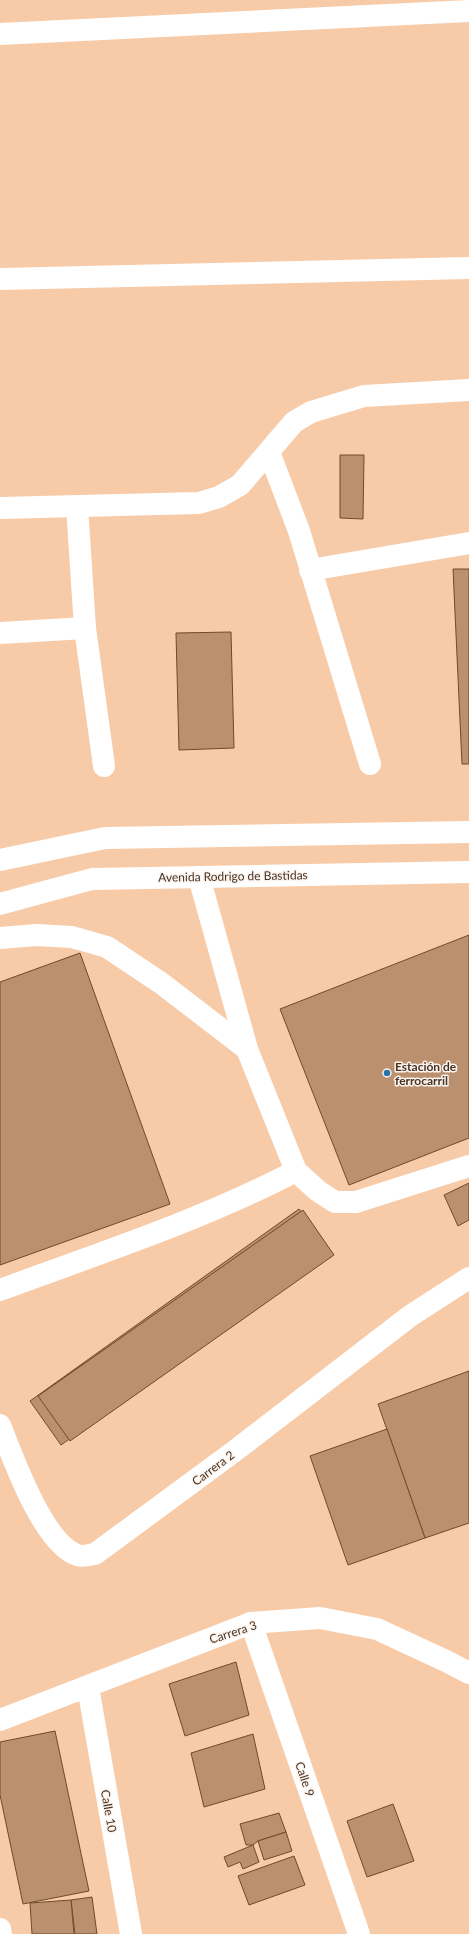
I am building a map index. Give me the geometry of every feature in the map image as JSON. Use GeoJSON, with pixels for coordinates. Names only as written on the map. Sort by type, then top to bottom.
{"type":"FeatureCollection","features":[{"type":"Feature","properties":{"kind":"main road"},"geometry":{"type":"LineString","coordinates":[[0,34],[469,11]]}},
{"type":"Feature","properties":{"kind":"main road"},"geometry":{"type":"LineString","coordinates":[[0,279],[469,268]]}},
{"type":"Feature","properties":{"kind":"main road"},"geometry":{"type":"LineString","coordinates":[[0,508],[199,503],[219,496],[240,485],[294,422],[311,412],[364,396],[469,390]]}},
{"type":"Feature","properties":{"kind":"main road"},"geometry":{"type":"LineString","coordinates":[[269,452],[298,531],[370,764]]}},
{"type":"Feature","properties":{"kind":"main road"},"geometry":{"type":"LineString","coordinates":[[78,506],[85,628],[104,766]]}},
{"type":"Feature","properties":{"kind":"main road"},"geometry":{"type":"LineString","coordinates":[[310,570],[469,543]]}},
{"type":"Feature","properties":{"kind":"main road"},"geometry":{"type":"LineString","coordinates":[[0,633],[85,628]]}},
{"type":"Feature","properties":{"kind":"main road"},"geometry":{"type":"LineString","coordinates":[[0,860],[105,838],[469,832]]}},
{"type":"Feature","properties":{"kind":"main road","name":"Avenida Rodrigo de Bastidas"},"geometry":{"type":"LineString","coordinates":[[0,904],[92,879],[469,872]]}},
{"type":"Feature","properties":{"kind":"main road"},"geometry":{"type":"LineString","coordinates":[[199,877],[248,1049],[296,1171],[318,1191],[334,1202],[356,1202],[469,1166]]}},
{"type":"Feature","properties":{"kind":"main road"},"geometry":{"type":"LineString","coordinates":[[0,938],[36,935],[72,937],[106,947],[161,983],[248,1049]]}},
{"type":"Feature","properties":{"kind":"main road"},"geometry":{"type":"LineString","coordinates":[[0,1290],[190,1220],[263,1188],[296,1171]]}},
{"type":"Feature","properties":{"kind":"main road","name":"Carrera 2"},"geometry":{"type":"LineString","coordinates":[[0,1425],[24,1483],[44,1521],[59,1542],[63,1547],[78,1556],[95,1554],[232,1453],[410,1316],[469,1278]]}},
{"type":"Feature","properties":{"kind":"main road","name":"Carrera 3"},"geometry":{"type":"LineString","coordinates":[[0,1720],[251,1623],[320,1618],[377,1629],[469,1673]]}},
{"type":"Feature","properties":{"kind":"main road","name":"Calle 9"},"geometry":{"type":"LineString","coordinates":[[251,1623],[360,1934]]}},
{"type":"Feature","properties":{"kind":"main road","name":"Calle 10"},"geometry":{"type":"LineString","coordinates":[[88,1687],[131,1934]]}},
{"type":"Feature","properties":{"kind":"main road"},"geometry":{"type":"LineString","coordinates":[[0,1929],[1,1934]]}},
{"type":"Feature","properties":{"kind":"building"},"geometry":{"type":"Polygon","coordinates":[[[340,455],[364,455],[363,519],[340,518],[340,455]]]}},
{"type":"Feature","properties":{"kind":"building"},"geometry":{"type":"Polygon","coordinates":[[[453,569],[469,569],[469,764],[462,764],[453,569]]]}},
{"type":"Feature","properties":{"kind":"building"},"geometry":{"type":"Polygon","coordinates":[[[231,632],[234,748],[179,750],[176,633],[231,632]]]}},
{"type":"Feature","properties":{"kind":"building","name":"Estación de ferrocarril"},"geometry":{"type":"Polygon","coordinates":[[[469,935],[469,1138],[349,1185],[280,1009],[469,935]]]}},
{"type":"Feature","properties":{"kind":"building"},"geometry":{"type":"Polygon","coordinates":[[[80,953],[170,1204],[0,1265],[0,982],[80,953]]]}},
{"type":"Feature","properties":{"kind":"building"},"geometry":{"type":"Polygon","coordinates":[[[469,1183],[469,1220],[458,1226],[444,1195],[469,1183]]]}},
{"type":"Feature","properties":{"kind":"building"},"geometry":{"type":"Polygon","coordinates":[[[299,1209],[331,1253],[61,1445],[30,1401],[299,1209]]]}},
{"type":"Feature","properties":{"kind":"building"},"geometry":{"type":"Polygon","coordinates":[[[303,1210],[334,1255],[70,1441],[38,1396],[303,1210]]]}},
{"type":"Feature","properties":{"kind":"building"},"geometry":{"type":"Polygon","coordinates":[[[469,1371],[469,1523],[425,1538],[378,1404],[469,1371]]]}},
{"type":"Feature","properties":{"kind":"building"},"geometry":{"type":"Polygon","coordinates":[[[387,1429],[425,1538],[348,1565],[310,1456],[387,1429]]]}},
{"type":"Feature","properties":{"kind":"building"},"geometry":{"type":"Polygon","coordinates":[[[236,1662],[249,1715],[185,1736],[169,1684],[236,1662]]]}},
{"type":"Feature","properties":{"kind":"building"},"geometry":{"type":"Polygon","coordinates":[[[55,1731],[89,1891],[23,1904],[0,1795],[0,1742],[55,1731]]]}},
{"type":"Feature","properties":{"kind":"building"},"geometry":{"type":"Polygon","coordinates":[[[253,1734],[265,1789],[204,1807],[191,1753],[253,1734]]]}},
{"type":"Feature","properties":{"kind":"building"},"geometry":{"type":"Polygon","coordinates":[[[393,1804],[414,1861],[367,1877],[347,1821],[393,1804]]]}},
{"type":"Feature","properties":{"kind":"building"},"geometry":{"type":"Polygon","coordinates":[[[279,1813],[286,1832],[258,1841],[253,1845],[246,1845],[240,1824],[279,1813]]]}},
{"type":"Feature","properties":{"kind":"building"},"geometry":{"type":"Polygon","coordinates":[[[286,1832],[292,1851],[264,1860],[258,1841],[286,1832]]]}},
{"type":"Feature","properties":{"kind":"building"},"geometry":{"type":"Polygon","coordinates":[[[253,1845],[259,1862],[243,1869],[240,1862],[228,1867],[224,1857],[253,1845]]]}},
{"type":"Feature","properties":{"kind":"building"},"geometry":{"type":"Polygon","coordinates":[[[294,1856],[305,1885],[249,1905],[238,1876],[294,1856]]]}},
{"type":"Feature","properties":{"kind":"building"},"geometry":{"type":"Polygon","coordinates":[[[92,1897],[97,1934],[75,1934],[71,1900],[92,1897]]]}},
{"type":"Feature","properties":{"kind":"building"},"geometry":{"type":"Polygon","coordinates":[[[71,1900],[74,1934],[32,1934],[30,1903],[71,1900]]]}},
{"type":"Feature","properties":{"kind":"place","name":"Estación de ferrocarril"},"geometry":{"type":"Point","coordinates":[387,1073]}}]}
